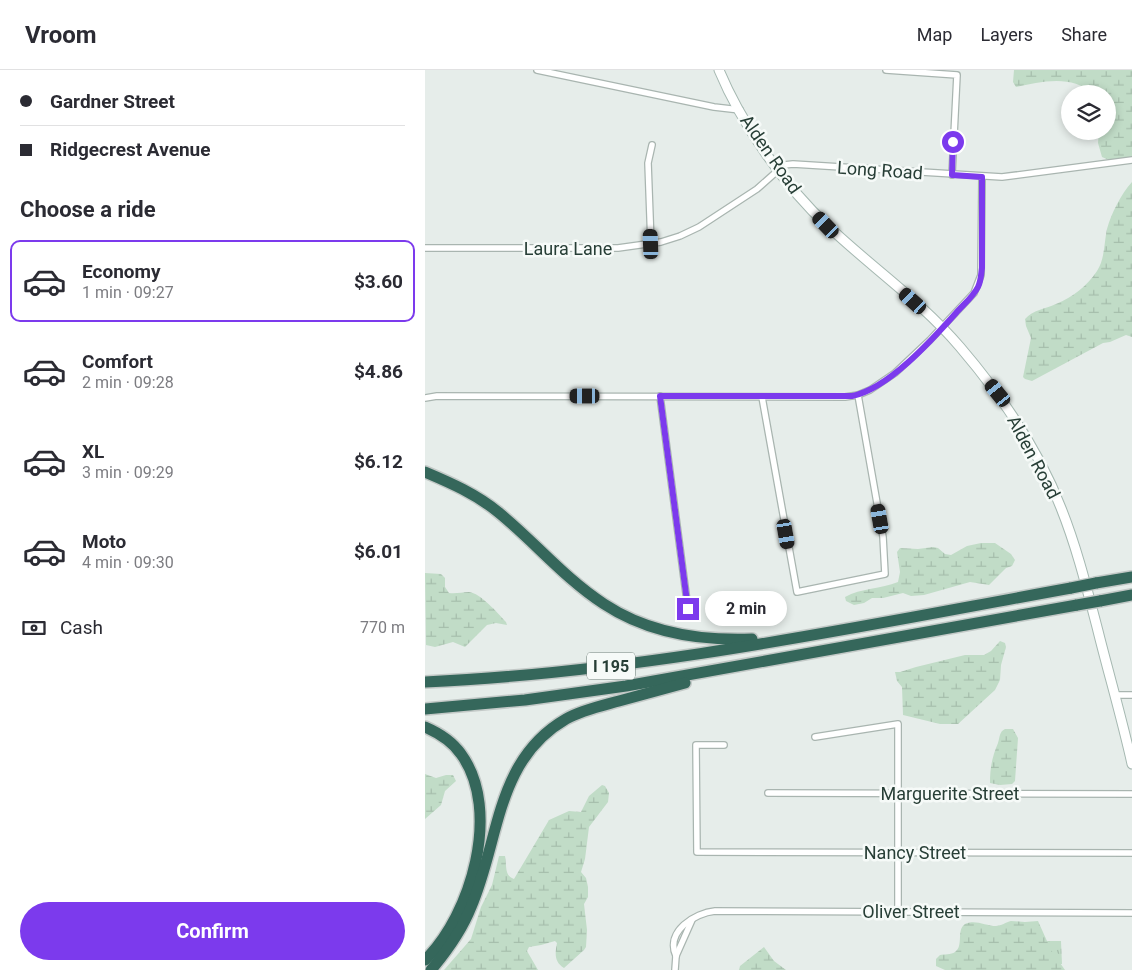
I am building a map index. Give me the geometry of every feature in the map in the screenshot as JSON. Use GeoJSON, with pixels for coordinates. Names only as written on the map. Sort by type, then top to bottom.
{"type":"FeatureCollection","features":[{"type":"Feature","properties":{"kind":"highway"},"geometry":{"type":"LineString","coordinates":[[425,472],[457,486],[484,502],[508,520],[593,597],[630,619],[659,630],[704,638],[739,640],[797,638]]}},
{"type":"Feature","properties":{"kind":"highway","name":"I 195"},"geometry":{"type":"LineString","coordinates":[[425,682],[488,679],[574,671],[668,659],[797,638],[1132,576]]}},
{"type":"Feature","properties":{"kind":"highway","name":"I 195"},"geometry":{"type":"LineString","coordinates":[[425,709],[579,693],[742,666],[1132,595]]}},
{"type":"Feature","properties":{"kind":"highway"},"geometry":{"type":"LineString","coordinates":[[431,970],[449,947],[466,919],[480,882],[512,778],[521,761],[541,738],[565,720],[590,709],[742,666]]}},
{"type":"Feature","properties":{"kind":"highway"},"geometry":{"type":"LineString","coordinates":[[425,727],[448,739],[468,765],[477,792],[480,820],[475,862],[465,896],[446,934],[425,960]]}},
{"type":"Feature","properties":{"kind":"main road","name":"Alden Road"},"geometry":{"type":"LineString","coordinates":[[719,70],[740,110],[778,170],[826,225],[943,327],[998,393],[1025,434],[1052,487],[1081,566],[1131,754],[1132,764]]}},
{"type":"Feature","properties":{"kind":"street"},"geometry":{"type":"LineString","coordinates":[[537,70],[714,107],[740,110]]}},
{"type":"Feature","properties":{"kind":"street"},"geometry":{"type":"LineString","coordinates":[[885,70],[957,75],[952,175]]}},
{"type":"Feature","properties":{"kind":"street"},"geometry":{"type":"LineString","coordinates":[[651,244],[648,163],[653,144]]}},
{"type":"Feature","properties":{"kind":"street","name":"Long Road"},"geometry":{"type":"LineString","coordinates":[[778,170],[784,165],[793,164],[982,177],[1017,176],[1132,160]]}},
{"type":"Feature","properties":{"kind":"street","name":"Laura Lane"},"geometry":{"type":"LineString","coordinates":[[425,248],[618,248],[651,244],[681,236],[699,227],[757,189],[778,170]]}},
{"type":"Feature","properties":{"kind":"street"},"geometry":{"type":"LineString","coordinates":[[425,398],[437,396],[845,397],[858,395],[870,390],[895,373],[943,327],[974,292],[980,281],[982,268],[982,177]]}},
{"type":"Feature","properties":{"kind":"street"},"geometry":{"type":"LineString","coordinates":[[762,397],[797,592],[885,574],[883,536],[858,395]]}},
{"type":"Feature","properties":{"kind":"street"},"geometry":{"type":"LineString","coordinates":[[660,396],[688,609]]}},
{"type":"Feature","properties":{"kind":"street"},"geometry":{"type":"LineString","coordinates":[[1114,694],[1132,695]]}},
{"type":"Feature","properties":{"kind":"street"},"geometry":{"type":"LineString","coordinates":[[815,737],[898,724],[898,911]]}},
{"type":"Feature","properties":{"kind":"street","name":"Nancy Street"},"geometry":{"type":"LineString","coordinates":[[723,744],[697,745],[697,852],[1132,853]]}},
{"type":"Feature","properties":{"kind":"street","name":"Marguerite Street"},"geometry":{"type":"LineString","coordinates":[[768,793],[1132,794]]}},
{"type":"Feature","properties":{"kind":"street","name":"Oliver Street"},"geometry":{"type":"LineString","coordinates":[[675,970],[676,956],[674,950],[677,935],[683,924],[702,913],[715,910],[1132,912]]}},
{"type":"Feature","properties":{"kind":"green space"},"geometry":{"type":"Polygon","coordinates":[[[1014,70],[1132,70],[1132,158],[1111,161],[1102,157],[1098,143],[1098,140],[1116,140],[1116,85],[1077,85],[1056,81],[1016,87],[1013,82],[1014,70]]]}},
{"type":"Feature","properties":{"kind":"green space"},"geometry":{"type":"Polygon","coordinates":[[[1132,182],[1132,337],[1126,335],[1103,343],[1032,381],[1025,379],[1023,377],[1031,338],[1025,319],[1035,312],[1068,298],[1084,286],[1097,271],[1102,261],[1107,229],[1111,217],[1120,198],[1132,182]]]}},
{"type":"Feature","properties":{"kind":"green space"},"geometry":{"type":"Polygon","coordinates":[[[995,543],[1011,554],[1015,560],[1012,566],[1006,568],[989,585],[970,582],[924,595],[911,596],[903,593],[883,598],[872,598],[864,603],[854,605],[846,601],[845,597],[851,594],[898,582],[900,572],[897,552],[900,548],[918,549],[933,547],[938,548],[945,554],[951,555],[967,546],[995,543]]]}},
{"type":"Feature","properties":{"kind":"green space"},"geometry":{"type":"Polygon","coordinates":[[[425,573],[441,574],[445,578],[445,587],[449,593],[469,592],[478,596],[494,609],[507,625],[496,623],[487,625],[465,647],[453,642],[435,647],[426,645],[425,573]]]}},
{"type":"Feature","properties":{"kind":"green space"},"geometry":{"type":"Polygon","coordinates":[[[1000,641],[1005,643],[1006,647],[1001,665],[1000,680],[995,690],[958,724],[940,724],[903,715],[902,687],[897,681],[895,672],[965,655],[984,655],[991,651],[1000,641]]]}},
{"type":"Feature","properties":{"kind":"green space"},"geometry":{"type":"Polygon","coordinates":[[[1005,729],[1013,729],[1018,738],[1015,781],[1012,784],[1000,785],[990,783],[990,772],[1000,735],[1005,729]]]}},
{"type":"Feature","properties":{"kind":"green space"},"geometry":{"type":"Polygon","coordinates":[[[425,774],[436,778],[453,775],[456,781],[445,791],[441,805],[425,819],[425,774]]]}},
{"type":"Feature","properties":{"kind":"green space"},"geometry":{"type":"Polygon","coordinates":[[[602,785],[605,786],[609,793],[608,802],[589,827],[585,859],[581,872],[586,878],[588,887],[588,897],[584,904],[587,930],[586,947],[584,950],[564,968],[557,960],[557,943],[555,941],[529,947],[527,951],[538,970],[444,970],[471,939],[481,907],[492,885],[499,856],[505,856],[507,873],[514,879],[549,820],[569,811],[581,812],[589,796],[602,785]]]}},
{"type":"Feature","properties":{"kind":"green space"},"geometry":{"type":"Polygon","coordinates":[[[1011,921],[1038,921],[1051,950],[1065,970],[945,970],[936,966],[936,959],[940,955],[952,954],[958,949],[961,930],[965,924],[977,922],[996,926],[1011,921]]]}},
{"type":"Feature","properties":{"kind":"green space"},"geometry":{"type":"Polygon","coordinates":[[[1038,941],[1061,941],[1062,964],[1038,964],[1038,941]]]}},
{"type":"Feature","properties":{"kind":"green space"},"geometry":{"type":"Polygon","coordinates":[[[764,947],[774,961],[786,970],[739,970],[740,966],[764,947]]]}},
{"type":"Feature","properties":{"kind":"route"},"geometry":{"type":"LineString","coordinates":[[688,609],[660,396],[845,397],[864,393],[895,373],[943,327],[974,292],[980,281],[982,268],[982,177],[952,175],[953,142]]}}]}
